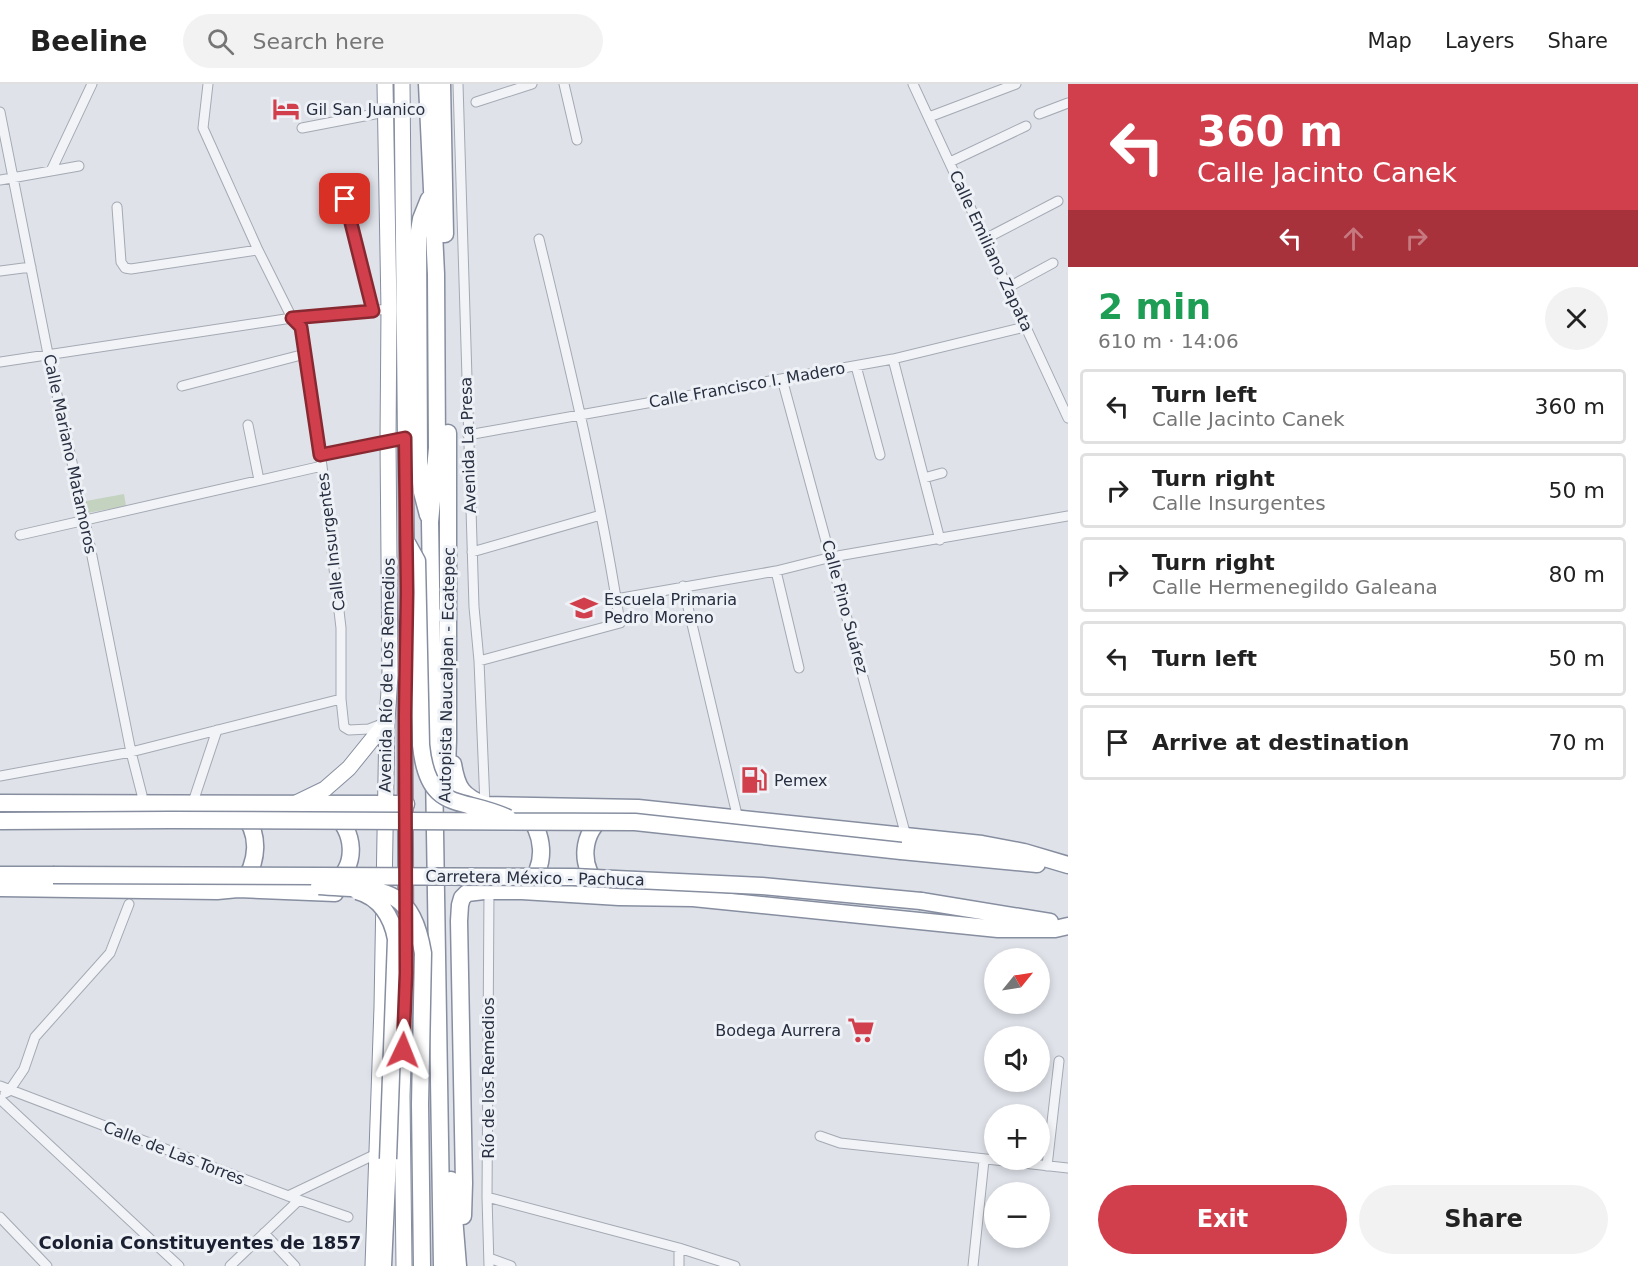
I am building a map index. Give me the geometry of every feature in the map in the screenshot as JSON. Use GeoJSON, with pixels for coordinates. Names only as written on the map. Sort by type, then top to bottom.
{"type":"FeatureCollection","features":[{"type":"Feature","properties":{"kind":"highway","name":"Avenida Río de Los Remedios"},"geometry":{"type":"LineString","coordinates":[[373,1266],[382,1157],[385,803],[390,675],[389,309],[385,84]]}},
{"type":"Feature","properties":{"kind":"highway","name":"Avenida Río de Los Remedios"},"geometry":{"type":"LineString","coordinates":[[402,84],[407,543],[406,973],[402,1096],[404,1266]]}},
{"type":"Feature","properties":{"kind":"highway","name":"Autopista Naucalpan - Ecatepec"},"geometry":{"type":"LineString","coordinates":[[427,84],[436,274],[437,448],[430,522],[442,1266]]}},
{"type":"Feature","properties":{"kind":"highway","name":"Autopista Naucalpan - Ecatepec"},"geometry":{"type":"LineString","coordinates":[[442,84],[448,469],[448,740],[445,801],[451,1181],[459,1266]]}},
{"type":"Feature","properties":{"kind":"highway"},"geometry":{"type":"LineString","coordinates":[[407,543],[417,561],[421,745],[430,782],[450,800],[459,804],[518,814],[635,822],[1068,866]]}},
{"type":"Feature","properties":{"kind":"highway"},"geometry":{"type":"LineString","coordinates":[[292,805],[325,789],[349,768],[387,721]]}},
{"type":"Feature","properties":{"kind":"highway"},"geometry":{"type":"LineString","coordinates":[[448,740],[456,781],[464,794],[485,805],[518,814],[534,825],[542,850],[538,868],[522,891]]}},
{"type":"Feature","properties":{"kind":"highway"},"geometry":{"type":"LineString","coordinates":[[0,802],[406,804]]}},
{"type":"Feature","properties":{"kind":"highway"},"geometry":{"type":"LineString","coordinates":[[231,803],[249,822],[256,845],[253,862],[238,889]]}},
{"type":"Feature","properties":{"kind":"highway"},"geometry":{"type":"LineString","coordinates":[[317,804],[339,818],[348,831],[351,847],[345,871],[322,892]]}},
{"type":"Feature","properties":{"kind":"highway"},"geometry":{"type":"LineString","coordinates":[[620,808],[604,816],[592,828],[585,853],[592,878],[604,890],[620,897]]}},
{"type":"Feature","properties":{"kind":"highway"},"geometry":{"type":"LineString","coordinates":[[0,821],[518,814],[638,808],[1004,847],[1068,866]]}},
{"type":"Feature","properties":{"kind":"highway","name":"Carretera México - Pachuca"},"geometry":{"type":"LineString","coordinates":[[0,875],[641,879],[762,886],[921,901],[1068,925]]}},
{"type":"Feature","properties":{"kind":"highway"},"geometry":{"type":"LineString","coordinates":[[288,876],[319,886],[366,888],[392,895],[405,906],[414,919],[419,933],[423,964],[420,1104],[422,1266]]}},
{"type":"Feature","properties":{"kind":"highway"},"geometry":{"type":"LineString","coordinates":[[0,888],[217,891],[238,889],[405,896]]}},
{"type":"Feature","properties":{"kind":"highway"},"geometry":{"type":"LineString","coordinates":[[345,888],[368,895],[382,906],[394,927],[396,939],[382,1157],[383,1266]]}},
{"type":"Feature","properties":{"kind":"highway"},"geometry":{"type":"LineString","coordinates":[[459,1266],[464,1184],[460,905],[467,893],[522,891],[620,897],[693,898],[998,929],[1055,929],[1068,925]]}},
{"type":"Feature","properties":{"kind":"street"},"geometry":{"type":"LineString","coordinates":[[51,171],[92,84]]}},
{"type":"Feature","properties":{"kind":"street","name":"Calle Insurgentes"},"geometry":{"type":"LineString","coordinates":[[208,84],[203,128],[258,250],[292,318],[301,327],[322,466],[341,628],[341,699],[344,727],[349,730],[369,729],[387,721]]}},
{"type":"Feature","properties":{"kind":"street","name":"Avenida La Presa"},"geometry":{"type":"LineString","coordinates":[[458,84],[474,607],[479,661],[485,805]]}},
{"type":"Feature","properties":{"kind":"street"},"geometry":{"type":"LineString","coordinates":[[476,102],[532,84]]}},
{"type":"Feature","properties":{"kind":"street"},"geometry":{"type":"LineString","coordinates":[[564,84],[577,141]]}},
{"type":"Feature","properties":{"kind":"street","name":"Calle Emiliano Zapata"},"geometry":{"type":"LineString","coordinates":[[913,84],[1068,418]]}},
{"type":"Feature","properties":{"kind":"street"},"geometry":{"type":"LineString","coordinates":[[929,117],[1016,84]]}},
{"type":"Feature","properties":{"kind":"street"},"geometry":{"type":"LineString","coordinates":[[1039,114],[1068,103]]}},
{"type":"Feature","properties":{"kind":"street","name":"Calle Mariano Matamoros"},"geometry":{"type":"LineString","coordinates":[[0,112],[48,354],[142,795]]}},
{"type":"Feature","properties":{"kind":"street"},"geometry":{"type":"LineString","coordinates":[[302,128],[385,112]]}},
{"type":"Feature","properties":{"kind":"street"},"geometry":{"type":"LineString","coordinates":[[950,162],[1026,126]]}},
{"type":"Feature","properties":{"kind":"street"},"geometry":{"type":"LineString","coordinates":[[0,180],[79,166]]}},
{"type":"Feature","properties":{"kind":"street"},"geometry":{"type":"LineString","coordinates":[[345,199],[373,311]]}},
{"type":"Feature","properties":{"kind":"street"},"geometry":{"type":"LineString","coordinates":[[985,239],[1058,201]]}},
{"type":"Feature","properties":{"kind":"street"},"geometry":{"type":"LineString","coordinates":[[117,207],[121,262],[125,268],[258,250]]}},
{"type":"Feature","properties":{"kind":"street"},"geometry":{"type":"LineString","coordinates":[[479,661],[620,623],[602,515],[581,414],[539,240]]}},
{"type":"Feature","properties":{"kind":"street"},"geometry":{"type":"LineString","coordinates":[[1007,288],[1053,263]]}},
{"type":"Feature","properties":{"kind":"street"},"geometry":{"type":"LineString","coordinates":[[0,271],[31,267]]}},
{"type":"Feature","properties":{"kind":"street"},"geometry":{"type":"LineString","coordinates":[[0,362],[292,318],[389,309]]}},
{"type":"Feature","properties":{"kind":"street","name":"Calle Francisco I. Madero"},"geometry":{"type":"LineString","coordinates":[[468,435],[893,359],[1025,327]]}},
{"type":"Feature","properties":{"kind":"street"},"geometry":{"type":"LineString","coordinates":[[182,386],[305,354]]}},
{"type":"Feature","properties":{"kind":"street"},"geometry":{"type":"LineString","coordinates":[[893,359],[940,540]]}},
{"type":"Feature","properties":{"kind":"street"},"geometry":{"type":"LineString","coordinates":[[855,366],[880,455]]}},
{"type":"Feature","properties":{"kind":"street","name":"Calle Pino Suárez"},"geometry":{"type":"LineString","coordinates":[[782,379],[906,836]]}},
{"type":"Feature","properties":{"kind":"street"},"geometry":{"type":"LineString","coordinates":[[248,425],[259,480]]}},
{"type":"Feature","properties":{"kind":"street"},"geometry":{"type":"LineString","coordinates":[[320,455],[405,438]]}},
{"type":"Feature","properties":{"kind":"street"},"geometry":{"type":"LineString","coordinates":[[20,535],[322,466]]}},
{"type":"Feature","properties":{"kind":"street"},"geometry":{"type":"LineString","coordinates":[[924,478],[942,473]]}},
{"type":"Feature","properties":{"kind":"street"},"geometry":{"type":"LineString","coordinates":[[472,552],[602,515]]}},
{"type":"Feature","properties":{"kind":"street"},"geometry":{"type":"LineString","coordinates":[[616,598],[776,571],[832,557],[1068,516]]}},
{"type":"Feature","properties":{"kind":"street"},"geometry":{"type":"LineString","coordinates":[[776,571],[799,668]]}},
{"type":"Feature","properties":{"kind":"street"},"geometry":{"type":"LineString","coordinates":[[682,586],[738,819]]}},
{"type":"Feature","properties":{"kind":"street"},"geometry":{"type":"LineString","coordinates":[[0,776],[131,752],[341,699]]}},
{"type":"Feature","properties":{"kind":"street"},"geometry":{"type":"LineString","coordinates":[[193,802],[217,730]]}},
{"type":"Feature","properties":{"kind":"street","name":"Río de los Remedios"},"geometry":{"type":"LineString","coordinates":[[489,891],[487,1197],[489,1262]]}},
{"type":"Feature","properties":{"kind":"street"},"geometry":{"type":"LineString","coordinates":[[129,904],[110,953],[35,1036],[24,1069],[5,1088],[0,1097],[179,1266]]}},
{"type":"Feature","properties":{"kind":"street"},"geometry":{"type":"LineString","coordinates":[[1050,1140],[1059,1061]]}},
{"type":"Feature","properties":{"kind":"street","name":"Calle de Las Torres"},"geometry":{"type":"LineString","coordinates":[[5,1088],[348,1217]]}},
{"type":"Feature","properties":{"kind":"street"},"geometry":{"type":"LineString","coordinates":[[820,1136],[840,1143],[984,1160],[974,1266]]}},
{"type":"Feature","properties":{"kind":"street"},"geometry":{"type":"LineString","coordinates":[[288,1196],[382,1157]]}},
{"type":"Feature","properties":{"kind":"street"},"geometry":{"type":"LineString","coordinates":[[1050,1167],[1068,1168]]}},
{"type":"Feature","properties":{"kind":"street"},"geometry":{"type":"LineString","coordinates":[[487,1197],[679,1248],[735,1266]]}},
{"type":"Feature","properties":{"kind":"street"},"geometry":{"type":"LineString","coordinates":[[230,1266],[299,1200]]}},
{"type":"Feature","properties":{"kind":"street"},"geometry":{"type":"LineString","coordinates":[[0,1217],[47,1266]]}},
{"type":"Feature","properties":{"kind":"street"},"geometry":{"type":"LineString","coordinates":[[264,1233],[295,1266]]}},
{"type":"Feature","properties":{"kind":"street"},"geometry":{"type":"LineString","coordinates":[[679,1248],[679,1266]]}},
{"type":"Feature","properties":{"kind":"street"},"geometry":{"type":"LineString","coordinates":[[489,1262],[511,1266]]}},
{"type":"Feature","properties":{"kind":"green space"},"geometry":{"type":"Polygon","coordinates":[[[124,494],[126,506],[87,513],[86,501],[124,494]]]}},
{"type":"Feature","properties":{"kind":"place","name":"Gil San Juanico"},"geometry":{"type":"Point","coordinates":[286,109]}},
{"type":"Feature","properties":{"kind":"place","name":"Escuela Primaria Pedro Moreno"},"geometry":{"type":"Point","coordinates":[584,608]}},
{"type":"Feature","properties":{"kind":"place","name":"Pemex"},"geometry":{"type":"Point","coordinates":[754,780]}},
{"type":"Feature","properties":{"kind":"place","name":"Bodega Aurrera"},"geometry":{"type":"Point","coordinates":[861,1030]}},
{"type":"Feature","properties":{"kind":"district","name":"Colonia Constituyentes de 1857"},"geometry":{"type":"Point","coordinates":[200,1242]}},
{"type":"Feature","properties":{"kind":"route"},"geometry":{"type":"LineString","coordinates":[[345,199],[373,311],[292,318],[301,327],[320,455],[405,438],[406,973],[403,1050]]}}]}
